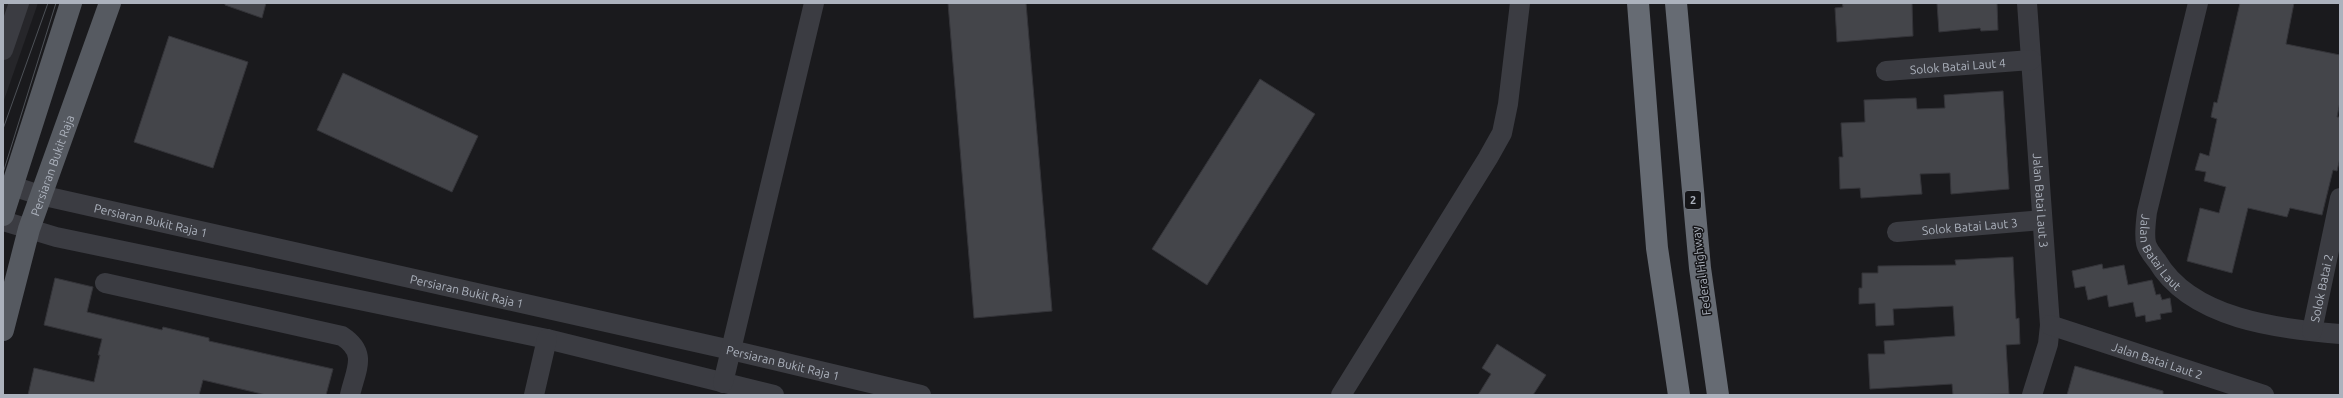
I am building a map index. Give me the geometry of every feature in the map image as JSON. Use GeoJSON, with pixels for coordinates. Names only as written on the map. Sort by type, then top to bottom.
{"type":"FeatureCollection","features":[{"type":"Feature","properties":{"kind":"highway"},"geometry":{"type":"LineString","coordinates":[[1638,3],[1657,248],[1678,395]]}},
{"type":"Feature","properties":{"kind":"highway","name":"Federal Highway"},"geometry":{"type":"LineString","coordinates":[[1676,3],[1700,268],[1718,395]]}},
{"type":"Feature","properties":{"kind":"main road","name":"Persiaran Bukit Raja"},"geometry":{"type":"LineString","coordinates":[[3,330],[29,230],[40,195],[110,3]]}},
{"type":"Feature","properties":{"kind":"main road"},"geometry":{"type":"LineString","coordinates":[[3,215],[67,4]]}},
{"type":"Feature","properties":{"kind":"street"},"geometry":{"type":"LineString","coordinates":[[3,50],[19,3]]}},
{"type":"Feature","properties":{"kind":"street"},"geometry":{"type":"LineString","coordinates":[[722,383],[814,3]]}},
{"type":"Feature","properties":{"kind":"street"},"geometry":{"type":"LineString","coordinates":[[1342,395],[1502,133],[1513,79],[1520,3]]}},
{"type":"Feature","properties":{"kind":"street","name":"Jalan Batai Laut 3"},"geometry":{"type":"LineString","coordinates":[[2027,3],[2050,325],[2048,344],[2032,395]]}},
{"type":"Feature","properties":{"kind":"street","name":"Jalan Batai Laut"},"geometry":{"type":"LineString","coordinates":[[2198,3],[2147,212],[2146,243],[2162,269],[2189,295],[2206,304],[2266,326],[2340,334]]}},
{"type":"Feature","properties":{"kind":"street","name":"Solok Batai Laut 4"},"geometry":{"type":"LineString","coordinates":[[1886,71],[2031,60]]}},
{"type":"Feature","properties":{"kind":"street","name":"Persiaran Bukit Raja 1"},"geometry":{"type":"LineString","coordinates":[[12,186],[40,195],[731,350],[921,395]]}},
{"type":"Feature","properties":{"kind":"street","name":"Solok Batai 2"},"geometry":{"type":"LineString","coordinates":[[2312,332],[2340,198]]}},
{"type":"Feature","properties":{"kind":"street","name":"Solok Batai Laut 3"},"geometry":{"type":"LineString","coordinates":[[1897,232],[2042,220]]}},
{"type":"Feature","properties":{"kind":"street"},"geometry":{"type":"LineString","coordinates":[[3,221],[56,237],[547,338],[774,395]]}},
{"type":"Feature","properties":{"kind":"street"},"geometry":{"type":"LineString","coordinates":[[105,283],[342,336],[354,344],[360,357],[350,395]]}},
{"type":"Feature","properties":{"kind":"street","name":"Jalan Batai Laut 2"},"geometry":{"type":"LineString","coordinates":[[2050,325],[2264,395]]}},
{"type":"Feature","properties":{"kind":"street"},"geometry":{"type":"LineString","coordinates":[[534,395],[547,338]]}},
{"type":"Feature","properties":{"kind":"shaded area"},"geometry":{"type":"Polygon","coordinates":[[[3,3],[38,3],[3,103],[3,3]]]}},
{"type":"Feature","properties":{"kind":"building"},"geometry":{"type":"Polygon","coordinates":[[[225,3],[266,3],[262,18],[225,5],[225,3]]]}},
{"type":"Feature","properties":{"kind":"building"},"geometry":{"type":"Polygon","coordinates":[[[948,3],[1026,3],[1052,311],[974,318],[948,3]]]}},
{"type":"Feature","properties":{"kind":"building"},"geometry":{"type":"Polygon","coordinates":[[[1842,3],[1912,3],[1913,36],[1837,42],[1835,8],[1843,7],[1842,3]]]}},
{"type":"Feature","properties":{"kind":"building"},"geometry":{"type":"Polygon","coordinates":[[[1937,3],[1997,3],[1998,30],[1981,31],[1980,28],[1939,32],[1937,3]]]}},
{"type":"Feature","properties":{"kind":"building"},"geometry":{"type":"Polygon","coordinates":[[[2240,3],[2294,3],[2286,44],[2340,55],[2340,102],[2337,117],[2340,117],[2340,158],[2337,171],[2333,170],[2322,215],[2290,208],[2287,217],[2248,208],[2232,273],[2187,261],[2200,208],[2219,213],[2226,187],[2204,181],[2206,172],[2195,170],[2200,153],[2209,156],[2217,119],[2211,117],[2214,102],[2217,103],[2240,3]]]}},
{"type":"Feature","properties":{"kind":"building"},"geometry":{"type":"Polygon","coordinates":[[[169,36],[248,62],[213,168],[134,142],[169,36]]]}},
{"type":"Feature","properties":{"kind":"building"},"geometry":{"type":"Polygon","coordinates":[[[343,73],[478,136],[452,192],[317,130],[343,73]]]}},
{"type":"Feature","properties":{"kind":"building"},"geometry":{"type":"Polygon","coordinates":[[[1260,79],[1315,114],[1207,285],[1152,249],[1260,79]]]}},
{"type":"Feature","properties":{"kind":"building"},"geometry":{"type":"Polygon","coordinates":[[[2003,91],[2009,189],[1951,194],[1950,173],[1920,174],[1922,194],[1861,198],[1860,188],[1840,189],[1839,157],[1843,157],[1841,123],[1865,122],[1864,100],[1916,98],[1917,109],[1945,108],[1944,95],[2003,91]]]}},
{"type":"Feature","properties":{"kind":"building"},"geometry":{"type":"Polygon","coordinates":[[[2013,257],[2016,319],[2019,318],[2020,344],[2006,345],[2009,394],[1953,395],[1952,384],[1870,389],[1868,354],[1885,354],[1884,341],[1955,336],[1953,306],[1893,309],[1894,325],[1876,326],[1875,303],[1859,304],[1859,288],[1862,288],[1862,273],[1878,273],[1878,266],[1956,265],[1955,260],[2013,257]]]}},
{"type":"Feature","properties":{"kind":"building"},"geometry":{"type":"Polygon","coordinates":[[[2102,264],[2103,269],[2124,265],[2128,285],[2152,280],[2156,295],[2160,294],[2162,300],[2170,298],[2172,312],[2160,314],[2161,319],[2146,322],[2145,315],[2136,317],[2133,302],[2109,307],[2107,295],[2088,300],[2085,286],[2075,288],[2072,271],[2102,264]]]}},
{"type":"Feature","properties":{"kind":"building"},"geometry":{"type":"Polygon","coordinates":[[[55,278],[93,287],[87,312],[162,330],[163,327],[209,338],[209,341],[333,369],[326,395],[266,395],[203,380],[199,395],[28,395],[34,368],[94,382],[102,339],[44,325],[55,278]]]}},
{"type":"Feature","properties":{"kind":"building"},"geometry":{"type":"Polygon","coordinates":[[[1497,344],[1546,375],[1533,395],[1478,395],[1491,374],[1482,368],[1497,344]]]}},
{"type":"Feature","properties":{"kind":"building"},"geometry":{"type":"Polygon","coordinates":[[[2075,366],[2163,391],[2163,395],[2067,395],[2075,366]]]}},
{"type":"Feature","properties":{"kind":"tram line"},"geometry":{"type":"LineString","coordinates":[[3,129],[48,3]]}},
{"type":"Feature","properties":{"kind":"tram line"},"geometry":{"type":"LineString","coordinates":[[3,173],[56,3]]}}]}
